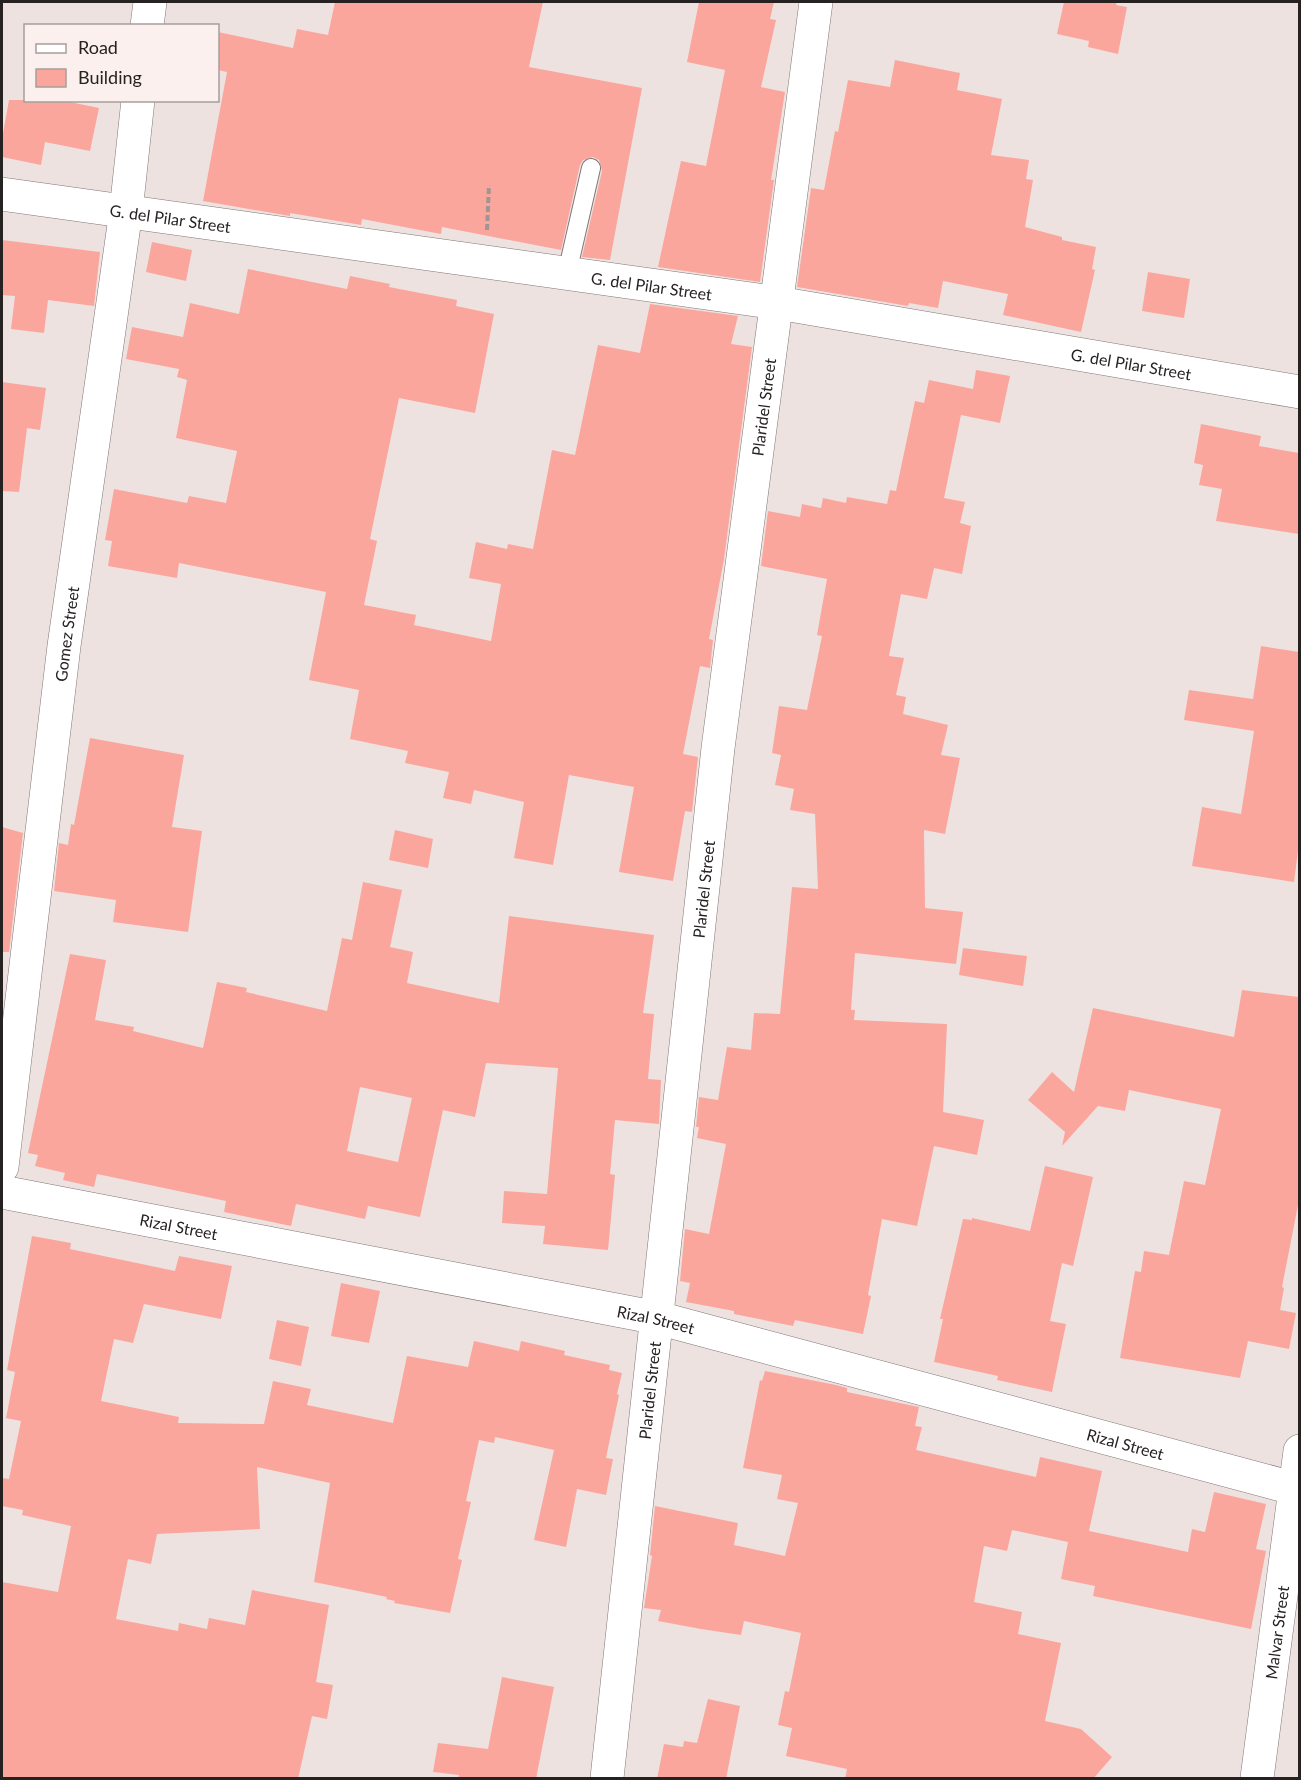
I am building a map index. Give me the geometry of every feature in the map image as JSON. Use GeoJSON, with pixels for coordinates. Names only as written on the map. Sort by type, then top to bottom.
{"type":"FeatureCollection","features":[{"type":"Feature","properties":{"kind":"street"},"geometry":{"type":"LineString","coordinates":[[147,24],[150,2]]}},
{"type":"Feature","properties":{"kind":"street","name":"Plaridel Street"},"geometry":{"type":"LineString","coordinates":[[607,1779],[718,748],[816,2]]}},
{"type":"Feature","properties":{"kind":"street","name":"Gomez Street"},"geometry":{"type":"LineString","coordinates":[[2,1167],[64,646],[126,211],[138,102]]}},
{"type":"Feature","properties":{"kind":"street","name":"G. del Pilar Street"},"geometry":{"type":"LineString","coordinates":[[2,194],[778,303],[1299,392]]}},
{"type":"Feature","properties":{"kind":"street","name":"Rizal Street"},"geometry":{"type":"LineString","coordinates":[[2,1192],[658,1317],[1297,1489]]}},
{"type":"Feature","properties":{"kind":"street","name":"Malvar Street"},"geometry":{"type":"LineString","coordinates":[[1257,1779],[1297,1489],[1299,1451]]}},
{"type":"Feature","properties":{"kind":"lane"},"geometry":{"type":"LineString","coordinates":[[567,273],[591,168]]}},
{"type":"Feature","properties":{"kind":"path"},"geometry":{"type":"LineString","coordinates":[[485,261],[489,185]]}},
{"type":"Feature","properties":{"kind":"building"},"geometry":{"type":"Polygon","coordinates":[[[335,2],[543,2],[529,67],[642,88],[610,260],[582,257],[602,171],[599,160],[593,157],[583,160],[580,165],[561,250],[442,227],[441,234],[362,219],[361,225],[203,201],[227,72],[219,70],[219,32],[293,48],[297,29],[328,35],[335,2]]]}},
{"type":"Feature","properties":{"kind":"building"},"geometry":{"type":"Polygon","coordinates":[[[699,2],[774,2],[770,19],[776,20],[761,87],[785,92],[771,180],[774,180],[760,282],[658,267],[681,161],[706,166],[725,70],[687,62],[699,2]]]}},
{"type":"Feature","properties":{"kind":"building"},"geometry":{"type":"Polygon","coordinates":[[[1064,2],[1117,2],[1116,5],[1127,7],[1118,54],[1088,47],[1089,41],[1057,34],[1064,2]]]}},
{"type":"Feature","properties":{"kind":"building"},"geometry":{"type":"Polygon","coordinates":[[[895,60],[960,73],[957,90],[1002,99],[991,155],[1029,160],[1026,179],[1033,180],[1025,227],[1062,237],[1062,240],[1096,247],[1092,269],[1095,270],[1081,332],[1003,315],[1008,294],[943,281],[938,308],[909,303],[908,306],[797,287],[811,188],[824,190],[835,131],[838,132],[848,80],[890,87],[895,60]]]}},
{"type":"Feature","properties":{"kind":"building"},"geometry":{"type":"Polygon","coordinates":[[[9,100],[70,102],[99,108],[90,151],[45,142],[41,165],[2,157],[2,139],[9,100]]]}},
{"type":"Feature","properties":{"kind":"building"},"geometry":{"type":"Polygon","coordinates":[[[2,240],[100,252],[94,306],[48,300],[44,333],[11,329],[15,296],[2,295],[2,240]]]}},
{"type":"Feature","properties":{"kind":"building"},"geometry":{"type":"Polygon","coordinates":[[[152,242],[192,250],[186,281],[146,272],[152,242]]]}},
{"type":"Feature","properties":{"kind":"building"},"geometry":{"type":"Polygon","coordinates":[[[248,269],[347,289],[350,276],[390,284],[389,287],[457,300],[456,306],[494,314],[475,413],[399,398],[370,539],[377,541],[364,605],[416,615],[414,625],[491,641],[501,584],[469,578],[476,542],[507,549],[508,544],[533,549],[552,450],[575,455],[598,345],[640,353],[650,304],[738,316],[731,344],[752,347],[724,559],[709,639],[713,640],[710,668],[700,666],[683,754],[698,757],[692,812],[685,811],[673,881],[619,872],[634,787],[569,775],[553,865],[514,858],[524,802],[474,790],[471,804],[443,798],[449,772],[405,763],[408,751],[350,739],[359,690],[309,680],[326,592],[179,563],[177,578],[108,566],[112,541],[105,540],[114,489],[187,503],[189,496],[226,503],[237,451],[176,438],[187,380],[177,377],[179,369],[126,359],[132,327],[183,337],[190,303],[239,314],[248,269]]]}},
{"type":"Feature","properties":{"kind":"building"},"geometry":{"type":"Polygon","coordinates":[[[1148,272],[1190,279],[1184,318],[1142,311],[1148,272]]]}},
{"type":"Feature","properties":{"kind":"building"},"geometry":{"type":"Polygon","coordinates":[[[976,370],[1010,376],[1000,423],[961,415],[944,498],[965,502],[960,523],[971,526],[962,574],[934,568],[927,599],[901,594],[889,656],[904,658],[896,695],[906,697],[903,714],[948,725],[941,755],[960,758],[945,834],[924,830],[925,908],[963,912],[956,964],[855,953],[851,1010],[855,1010],[854,1020],[947,1024],[943,1112],[984,1120],[977,1155],[934,1146],[917,1226],[882,1219],[863,1334],[795,1320],[793,1326],[686,1302],[690,1283],[680,1281],[685,1229],[709,1234],[726,1144],[697,1138],[699,1097],[718,1100],[727,1047],[751,1050],[754,1013],[780,1014],[792,887],[818,889],[815,814],[790,810],[794,789],[775,785],[781,755],[772,753],[779,706],[807,710],[822,636],[817,635],[827,579],[761,566],[768,511],[800,517],[802,504],[821,508],[823,498],[846,503],[847,497],[887,504],[890,490],[896,491],[915,401],[924,403],[929,380],[973,389],[976,370]]]}},
{"type":"Feature","properties":{"kind":"building"},"geometry":{"type":"Polygon","coordinates":[[[2,382],[46,388],[40,430],[27,428],[19,492],[2,491],[2,382]]]}},
{"type":"Feature","properties":{"kind":"building"},"geometry":{"type":"Polygon","coordinates":[[[1201,424],[1261,436],[1259,446],[1299,453],[1299,534],[1216,521],[1222,489],[1199,485],[1203,465],[1194,463],[1201,424]]]}},
{"type":"Feature","properties":{"kind":"building"},"geometry":{"type":"Polygon","coordinates":[[[1261,646],[1299,652],[1299,843],[1294,882],[1192,866],[1202,807],[1241,814],[1254,731],[1184,720],[1189,690],[1253,699],[1261,646]]]}},
{"type":"Feature","properties":{"kind":"building"},"geometry":{"type":"Polygon","coordinates":[[[90,738],[184,755],[172,827],[202,831],[188,932],[113,922],[116,900],[54,891],[59,843],[68,845],[71,824],[74,825],[90,738]]]}},
{"type":"Feature","properties":{"kind":"building"},"geometry":{"type":"Polygon","coordinates":[[[2,827],[23,833],[9,952],[2,952],[2,827]]]}},
{"type":"Feature","properties":{"kind":"building"},"geometry":{"type":"Polygon","coordinates":[[[395,830],[433,839],[428,868],[389,860],[395,830]]]}},
{"type":"Feature","properties":{"kind":"building"},"geometry":{"type":"Polygon","coordinates":[[[363,882],[402,890],[390,947],[413,952],[407,983],[499,1003],[509,916],[654,935],[643,1013],[654,1014],[648,1079],[661,1080],[659,1124],[615,1120],[610,1174],[615,1175],[608,1250],[543,1244],[545,1226],[502,1223],[504,1191],[547,1194],[558,1068],[486,1063],[475,1117],[443,1110],[420,1217],[368,1206],[365,1219],[296,1204],[291,1226],[224,1212],[226,1201],[97,1174],[94,1187],[63,1180],[65,1173],[35,1166],[38,1155],[28,1153],[70,954],[106,960],[95,1020],[134,1027],[133,1031],[203,1048],[217,982],[247,988],[246,992],[327,1011],[342,938],[352,940],[363,882]],[[360,1087],[347,1151],[398,1162],[412,1098],[360,1087]]]}},
{"type":"Feature","properties":{"kind":"building"},"geometry":{"type":"Polygon","coordinates":[[[963,948],[1027,956],[1023,986],[959,975],[963,948]]]}},
{"type":"Feature","properties":{"kind":"building"},"geometry":{"type":"Polygon","coordinates":[[[1242,990],[1299,997],[1299,1200],[1282,1287],[1284,1288],[1280,1310],[1296,1313],[1289,1349],[1248,1341],[1240,1378],[1120,1358],[1135,1271],[1141,1272],[1144,1251],[1169,1255],[1184,1181],[1205,1185],[1221,1109],[1129,1090],[1125,1111],[1098,1106],[1062,1146],[1065,1132],[1028,1100],[1052,1072],[1074,1092],[1093,1008],[1234,1037],[1242,990]]]}},
{"type":"Feature","properties":{"kind":"building"},"geometry":{"type":"Polygon","coordinates":[[[1045,1166],[1093,1177],[1073,1266],[1062,1263],[1050,1321],[1066,1324],[1052,1392],[997,1380],[998,1376],[934,1362],[943,1319],[940,1319],[963,1219],[972,1220],[972,1218],[1030,1231],[1045,1166]]]}},
{"type":"Feature","properties":{"kind":"building"},"geometry":{"type":"Polygon","coordinates":[[[32,1236],[71,1243],[70,1249],[175,1271],[179,1256],[232,1266],[221,1319],[144,1304],[133,1343],[114,1339],[101,1401],[179,1417],[178,1423],[264,1424],[273,1381],[311,1389],[307,1405],[393,1423],[407,1356],[468,1367],[474,1341],[519,1351],[521,1341],[565,1351],[564,1355],[610,1365],[609,1370],[622,1373],[606,1458],[613,1459],[606,1495],[577,1489],[566,1547],[534,1540],[554,1450],[495,1437],[494,1443],[479,1440],[466,1501],[471,1502],[458,1559],[462,1560],[450,1613],[394,1603],[395,1601],[386,1599],[387,1597],[314,1582],[330,1483],[257,1467],[260,1529],[157,1534],[151,1564],[128,1559],[116,1619],[178,1631],[179,1623],[207,1629],[209,1618],[245,1625],[252,1590],[329,1605],[316,1682],[333,1685],[327,1719],[312,1716],[298,1779],[2,1779],[2,1582],[58,1592],[71,1526],[22,1515],[23,1510],[2,1506],[2,1478],[9,1479],[21,1421],[6,1418],[15,1372],[7,1370],[32,1236]]]}},
{"type":"Feature","properties":{"kind":"building"},"geometry":{"type":"Polygon","coordinates":[[[341,1283],[380,1291],[369,1343],[331,1336],[341,1283]]]}},
{"type":"Feature","properties":{"kind":"building"},"geometry":{"type":"Polygon","coordinates":[[[277,1320],[309,1327],[301,1366],[269,1359],[277,1320]]]}},
{"type":"Feature","properties":{"kind":"building"},"geometry":{"type":"Polygon","coordinates":[[[765,1371],[836,1385],[847,1388],[847,1392],[919,1407],[915,1426],[922,1427],[916,1450],[1036,1477],[1040,1457],[1102,1471],[1089,1531],[1188,1552],[1192,1529],[1205,1532],[1214,1492],[1266,1504],[1256,1549],[1266,1551],[1251,1629],[1093,1596],[1095,1586],[1061,1579],[1068,1542],[1012,1530],[1007,1551],[984,1546],[974,1602],[1022,1612],[1018,1634],[1061,1643],[1045,1721],[1081,1729],[1112,1757],[1093,1779],[845,1779],[847,1769],[786,1756],[792,1728],[778,1725],[785,1691],[789,1692],[801,1633],[744,1621],[741,1635],[701,1629],[658,1621],[661,1610],[644,1608],[652,1556],[650,1555],[655,1506],[738,1523],[734,1545],[785,1556],[798,1503],[777,1499],[782,1475],[743,1468],[760,1380],[762,1381],[765,1371]]]}},
{"type":"Feature","properties":{"kind":"building"},"geometry":{"type":"Polygon","coordinates":[[[502,1677],[554,1687],[536,1779],[458,1779],[459,1775],[433,1772],[438,1743],[488,1749],[502,1677]]]}},
{"type":"Feature","properties":{"kind":"building"},"geometry":{"type":"Polygon","coordinates":[[[708,1699],[740,1706],[726,1779],[657,1779],[664,1744],[683,1747],[684,1741],[697,1743],[708,1699]]]}}]}
